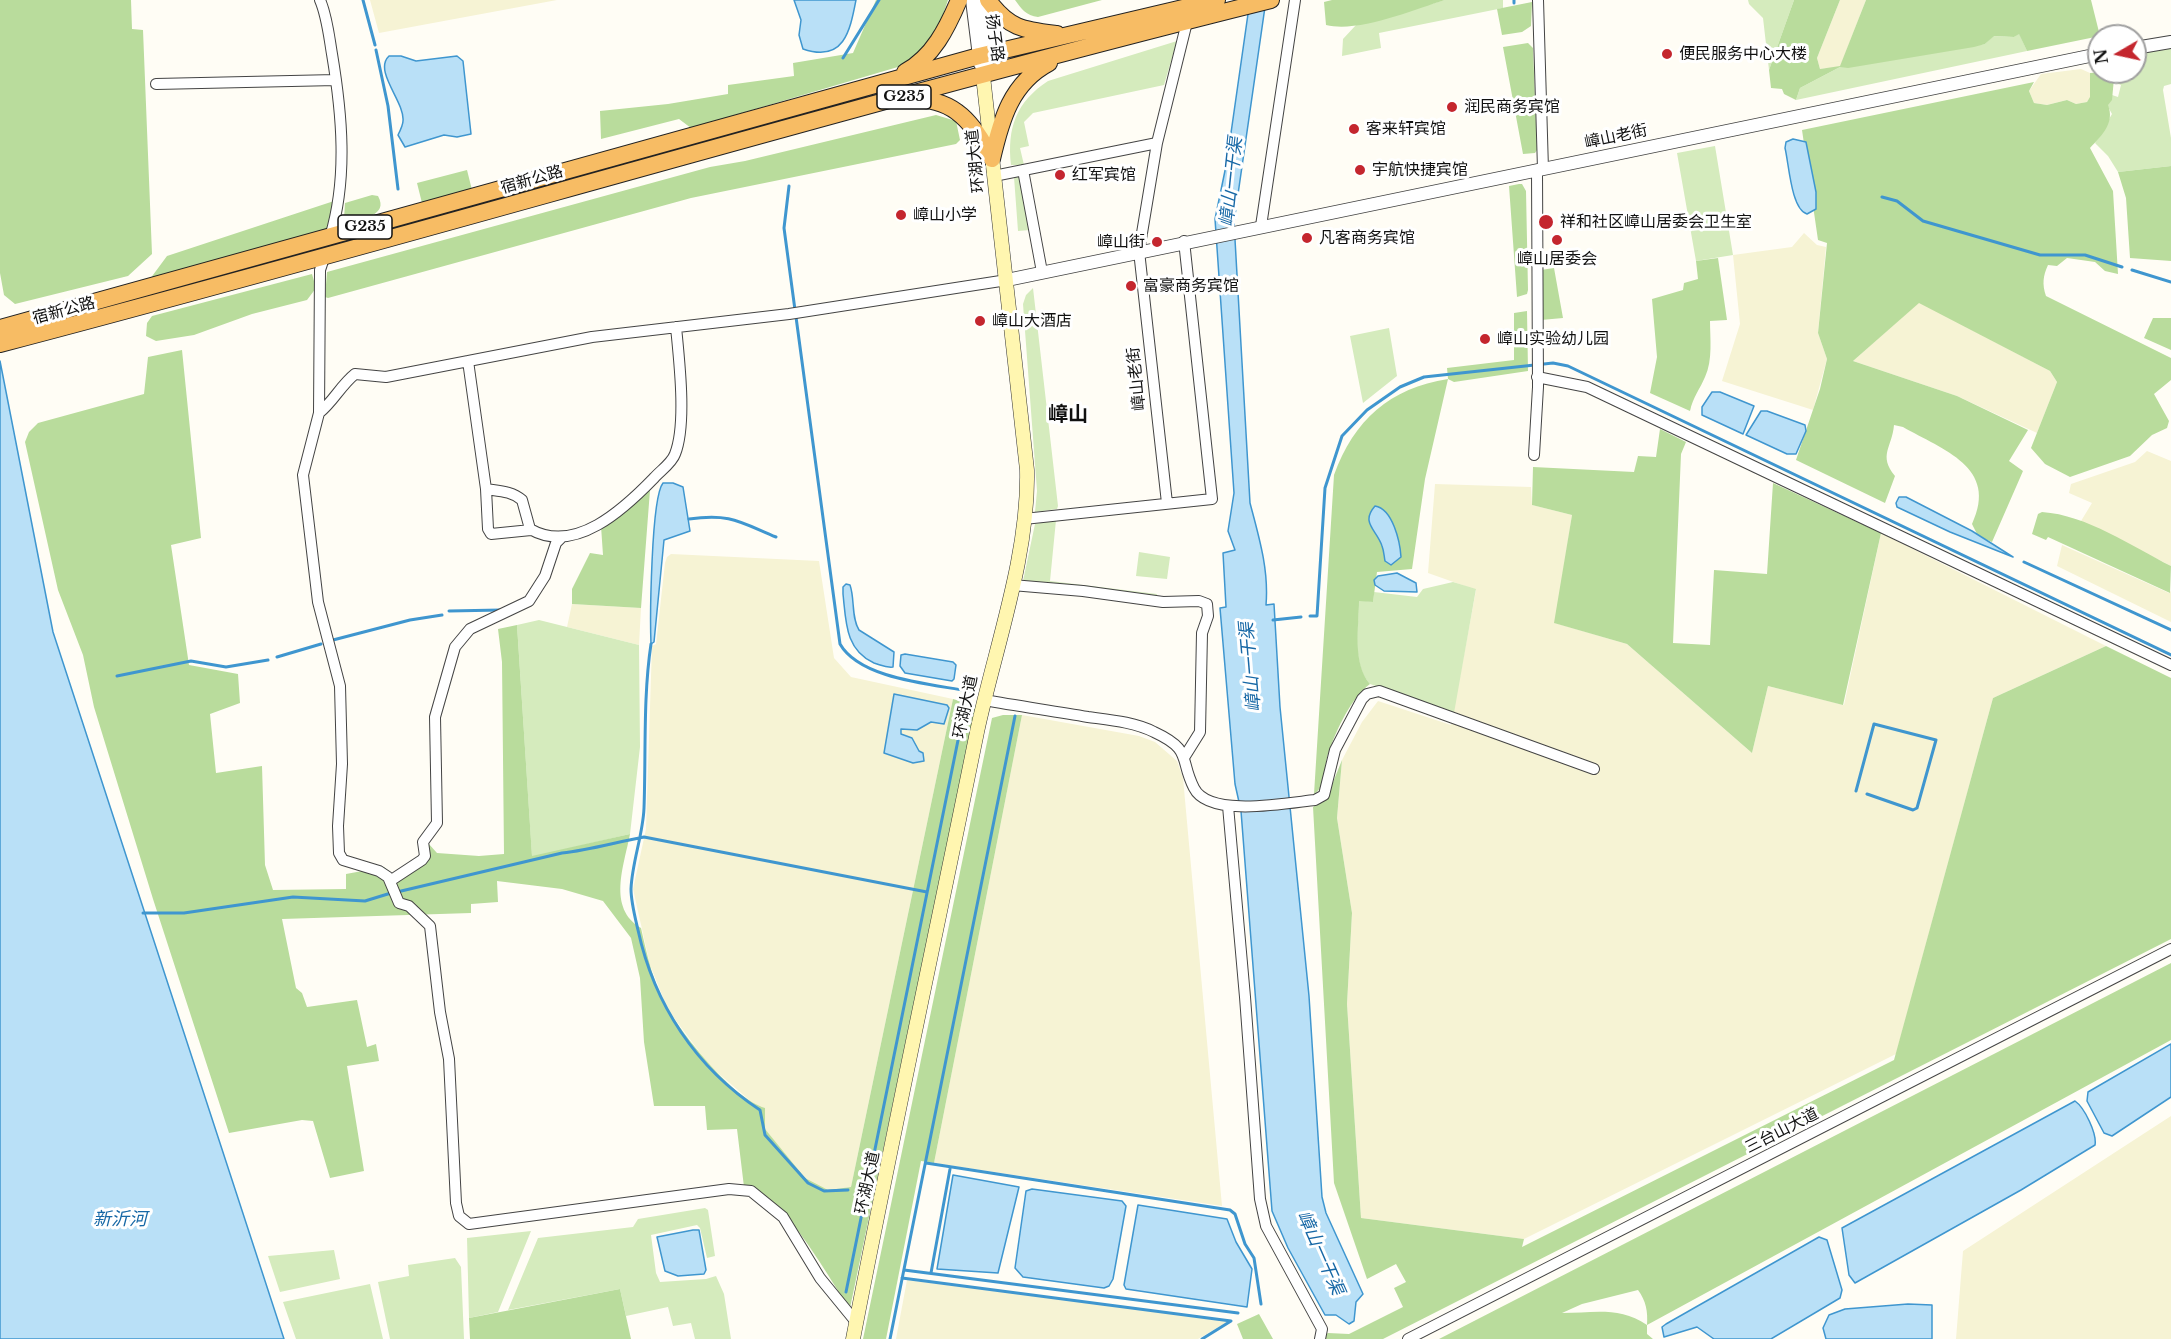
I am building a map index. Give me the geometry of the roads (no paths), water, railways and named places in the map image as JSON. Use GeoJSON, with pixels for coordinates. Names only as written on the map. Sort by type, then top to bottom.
{"type":"FeatureCollection","features":[{"type":"Feature","properties":{"kind":"highway"},"geometry":{"type":"LineString","coordinates":[[885,82],[917,65],[923,59],[950,23],[959,0]]}},
{"type":"Feature","properties":{"kind":"highway"},"geometry":{"type":"LineString","coordinates":[[988,0],[997,12],[1017,28],[1074,43]]}},
{"type":"Feature","properties":{"kind":"highway","name":"G235"},"geometry":{"type":"LineString","coordinates":[[577,188],[983,76],[1074,43],[1200,7],[1232,10],[1271,0]]}},
{"type":"Feature","properties":{"kind":"highway"},"geometry":{"type":"LineString","coordinates":[[993,167],[1000,124],[1016,91],[1040,68],[1074,43]]}},
{"type":"Feature","properties":{"kind":"highway","name":"G235"},"geometry":{"type":"LineString","coordinates":[[572,168],[984,55],[1074,43]]}},
{"type":"Feature","properties":{"kind":"highway"},"geometry":{"type":"LineString","coordinates":[[888,101],[925,99],[953,107],[974,126],[993,167]]}},
{"type":"Feature","properties":{"kind":"highway","name":"宿新公路"},"geometry":{"type":"LineString","coordinates":[[0,328],[162,293],[324,258],[577,188],[572,168],[330,237],[162,293],[0,344]]}},
{"type":"Feature","properties":{"kind":"main road","name":"环湖大道"},"geometry":{"type":"LineString","coordinates":[[853,1339],[984,700],[1012,585],[1024,519],[1027,470],[983,76]]}},
{"type":"Feature","properties":{"kind":"street"},"geometry":{"type":"LineString","coordinates":[[320,0],[336,80],[341,139],[339,193],[330,237]]}},
{"type":"Feature","properties":{"kind":"street","name":"扬子路"},"geometry":{"type":"LineString","coordinates":[[972,0],[984,55]]}},
{"type":"Feature","properties":{"kind":"street","name":"扬子路"},"geometry":{"type":"LineString","coordinates":[[983,0],[983,76]]}},
{"type":"Feature","properties":{"kind":"street"},"geometry":{"type":"LineString","coordinates":[[1256,227],[1296,0]]}},
{"type":"Feature","properties":{"kind":"street"},"geometry":{"type":"LineString","coordinates":[[1534,455],[1540,170],[1538,0]]}},
{"type":"Feature","properties":{"kind":"street","name":"嶂山老街"},"geometry":{"type":"LineString","coordinates":[[1167,503],[1140,251],[1157,143],[1200,7]]}},
{"type":"Feature","properties":{"kind":"street"},"geometry":{"type":"LineString","coordinates":[[2147,46],[2171,42]]}},
{"type":"Feature","properties":{"kind":"street","name":"嶂山老街"},"geometry":{"type":"LineString","coordinates":[[1007,280],[2087,56]]}},
{"type":"Feature","properties":{"kind":"street"},"geometry":{"type":"LineString","coordinates":[[156,84],[336,80]]}},
{"type":"Feature","properties":{"kind":"street"},"geometry":{"type":"LineString","coordinates":[[993,167],[1023,170],[1157,143]]}},
{"type":"Feature","properties":{"kind":"street"},"geometry":{"type":"LineString","coordinates":[[1023,170],[1042,272]]}},
{"type":"Feature","properties":{"kind":"street"},"geometry":{"type":"LineString","coordinates":[[1024,519],[1212,499],[1187,241]]}},
{"type":"Feature","properties":{"kind":"street"},"geometry":{"type":"LineString","coordinates":[[324,258],[320,270],[319,413],[303,475],[318,602],[340,686],[342,742],[339,853],[343,860],[379,870],[390,881],[399,903],[409,906],[430,926],[440,1012],[449,1059],[456,1203],[459,1216],[469,1224],[729,1189],[751,1191],[783,1217],[820,1278],[856,1322]]}},
{"type":"Feature","properties":{"kind":"street"},"geometry":{"type":"LineString","coordinates":[[319,413],[329,405],[346,381],[355,374],[386,377],[592,337],[789,314],[1007,280]]}},
{"type":"Feature","properties":{"kind":"street"},"geometry":{"type":"LineString","coordinates":[[468,361],[486,489],[488,529],[491,534],[531,530],[557,539],[588,530],[632,501],[675,455],[681,382],[676,327]]}},
{"type":"Feature","properties":{"kind":"street"},"geometry":{"type":"LineString","coordinates":[[1537,368],[1587,387],[2171,666]]}},
{"type":"Feature","properties":{"kind":"street"},"geometry":{"type":"LineString","coordinates":[[486,489],[509,492],[518,496],[522,500],[531,530]]}},
{"type":"Feature","properties":{"kind":"street"},"geometry":{"type":"LineString","coordinates":[[390,881],[422,860],[425,856],[423,842],[437,823],[435,717],[455,647],[470,629],[530,601],[539,589],[556,543],[561,538]]}},
{"type":"Feature","properties":{"kind":"street"},"geometry":{"type":"LineString","coordinates":[[1012,585],[1083,591],[1163,602],[1199,601],[1208,604],[1208,616],[1202,633],[1200,732],[1185,756]]}},
{"type":"Feature","properties":{"kind":"street"},"geometry":{"type":"LineString","coordinates":[[984,700],[1139,726],[1172,743],[1185,756],[1193,786],[1198,795],[1230,806],[1315,800],[1324,795],[1335,750],[1362,699],[1368,694],[1379,691],[1594,769]]}},
{"type":"Feature","properties":{"kind":"street"},"geometry":{"type":"LineString","coordinates":[[1230,806],[1260,1199],[1266,1226],[1322,1329],[1320,1339]]}},
{"type":"Feature","properties":{"kind":"street","name":"三台山大道"},"geometry":{"type":"LineString","coordinates":[[1408,1339],[2171,949]]}},
{"type":"Feature","properties":{"kind":"water"},"geometry":{"type":"Polygon","coordinates":[[[794,0],[856,0],[847,33],[836,48],[828,52],[803,49],[799,35],[801,20],[794,0]]]}},
{"type":"Feature","properties":{"kind":"water","name":"嶂山一干渠"},"geometry":{"type":"Polygon","coordinates":[[[1250,0],[1266,0],[1234,222],[1250,503],[1265,566],[1266,605],[1274,604],[1280,707],[1309,996],[1322,1197],[1326,1213],[1363,1294],[1356,1302],[1354,1321],[1349,1324],[1336,1315],[1325,1315],[1288,1248],[1272,1211],[1241,811],[1235,784],[1220,608],[1226,607],[1223,553],[1235,550],[1228,531],[1234,493],[1215,219],[1227,161],[1250,0]]]}},
{"type":"Feature","properties":{"kind":"water"},"geometry":{"type":"Polygon","coordinates":[[[389,56],[401,56],[416,61],[457,56],[463,61],[471,134],[457,137],[444,135],[405,147],[398,135],[403,123],[402,113],[385,70],[385,62],[389,56]]]}},
{"type":"Feature","properties":{"kind":"water"},"geometry":{"type":"Polygon","coordinates":[[[1793,139],[1806,142],[1816,192],[1816,209],[1807,214],[1797,204],[1790,175],[1785,148],[1786,142],[1793,139]]]}},
{"type":"Feature","properties":{"kind":"water","name":"新沂河"},"geometry":{"type":"Polygon","coordinates":[[[0,361],[53,632],[284,1339],[0,1339],[0,361]]]}},
{"type":"Feature","properties":{"kind":"water"},"geometry":{"type":"Polygon","coordinates":[[[1712,392],[1720,392],[1754,406],[1743,434],[1702,415],[1702,407],[1712,392]]]}},
{"type":"Feature","properties":{"kind":"water"},"geometry":{"type":"Polygon","coordinates":[[[1761,411],[1767,411],[1805,425],[1806,431],[1796,454],[1787,454],[1746,435],[1761,411]]]}},
{"type":"Feature","properties":{"kind":"water"},"geometry":{"type":"Polygon","coordinates":[[[663,483],[673,483],[683,487],[690,531],[664,540],[654,642],[651,644],[654,534],[659,493],[663,483]]]}},
{"type":"Feature","properties":{"kind":"water"},"geometry":{"type":"Polygon","coordinates":[[[1899,497],[1906,497],[1972,531],[2013,557],[1950,532],[1897,507],[1899,497]]]}},
{"type":"Feature","properties":{"kind":"water"},"geometry":{"type":"Polygon","coordinates":[[[1375,506],[1387,513],[1397,535],[1401,557],[1391,565],[1385,561],[1380,540],[1369,522],[1375,506]]]}},
{"type":"Feature","properties":{"kind":"water"},"geometry":{"type":"Polygon","coordinates":[[[1397,573],[1416,583],[1417,592],[1384,591],[1375,585],[1374,580],[1378,576],[1397,573]]]}},
{"type":"Feature","properties":{"kind":"water"},"geometry":{"type":"Polygon","coordinates":[[[846,584],[850,585],[859,630],[894,652],[893,667],[874,663],[857,651],[852,643],[845,614],[843,587],[846,584]]]}},
{"type":"Feature","properties":{"kind":"water"},"geometry":{"type":"Polygon","coordinates":[[[901,655],[953,662],[956,665],[954,679],[952,681],[905,673],[900,666],[901,655]]]}},
{"type":"Feature","properties":{"kind":"water"},"geometry":{"type":"Polygon","coordinates":[[[894,694],[947,705],[949,708],[944,724],[931,722],[917,730],[901,729],[901,734],[912,738],[919,751],[923,753],[924,761],[913,763],[884,753],[894,694]]]}},
{"type":"Feature","properties":{"kind":"water"},"geometry":{"type":"Polygon","coordinates":[[[2171,1044],[2171,1097],[2112,1136],[2104,1133],[2087,1101],[2088,1092],[2171,1044]]]}},
{"type":"Feature","properties":{"kind":"water"},"geometry":{"type":"Polygon","coordinates":[[[2075,1101],[2083,1109],[2089,1122],[2094,1134],[2095,1145],[2021,1190],[1855,1283],[1849,1275],[1842,1228],[2075,1101]]]}},
{"type":"Feature","properties":{"kind":"water"},"geometry":{"type":"Polygon","coordinates":[[[953,1175],[1019,1187],[998,1273],[937,1269],[953,1175]]]}},
{"type":"Feature","properties":{"kind":"water"},"geometry":{"type":"Polygon","coordinates":[[[1032,1189],[1122,1201],[1126,1206],[1113,1279],[1109,1286],[1104,1288],[1023,1277],[1015,1268],[1026,1191],[1032,1189]]]}},
{"type":"Feature","properties":{"kind":"water"},"geometry":{"type":"Polygon","coordinates":[[[1138,1205],[1227,1219],[1236,1242],[1252,1269],[1247,1307],[1126,1289],[1124,1285],[1138,1205]]]}},
{"type":"Feature","properties":{"kind":"water"},"geometry":{"type":"Polygon","coordinates":[[[699,1230],[706,1270],[704,1274],[678,1276],[665,1271],[657,1237],[699,1230]]]}},
{"type":"Feature","properties":{"kind":"water"},"geometry":{"type":"Polygon","coordinates":[[[1819,1237],[1827,1240],[1842,1290],[1840,1298],[1771,1339],[1714,1339],[1697,1327],[1664,1337],[1662,1327],[1666,1324],[1819,1237]]]}},
{"type":"Feature","properties":{"kind":"water"},"geometry":{"type":"Polygon","coordinates":[[[1908,1304],[1932,1305],[1932,1339],[1826,1339],[1823,1328],[1829,1315],[1845,1309],[1908,1304]]]}},
{"type":"Feature","properties":{"kind":"waterway"},"geometry":{"type":"LineString","coordinates":[[363,0],[375,45]]}},
{"type":"Feature","properties":{"kind":"waterway"},"geometry":{"type":"LineString","coordinates":[[843,58],[879,0]]}},
{"type":"Feature","properties":{"kind":"waterway"},"geometry":{"type":"LineString","coordinates":[[376,50],[388,106],[398,189]]}},
{"type":"Feature","properties":{"kind":"waterway"},"geometry":{"type":"LineString","coordinates":[[789,186],[784,228],[795,310]]}},
{"type":"Feature","properties":{"kind":"waterway"},"geometry":{"type":"LineString","coordinates":[[1882,197],[1897,201],[1923,221],[2040,255],[2085,255],[2122,267]]}},
{"type":"Feature","properties":{"kind":"waterway"},"geometry":{"type":"LineString","coordinates":[[2132,270],[2171,282]]}},
{"type":"Feature","properties":{"kind":"waterway"},"geometry":{"type":"LineString","coordinates":[[796,317],[840,644],[850,656],[863,665],[880,672],[898,678],[968,691],[846,1292]]}},
{"type":"Feature","properties":{"kind":"waterway"},"geometry":{"type":"LineString","coordinates":[[1310,616],[1317,616],[1325,488],[1342,436],[1367,410],[1400,387],[1424,377],[1553,363],[1568,366],[2171,655]]}},
{"type":"Feature","properties":{"kind":"waterway"},"geometry":{"type":"LineString","coordinates":[[689,519],[725,518],[776,537]]}},
{"type":"Feature","properties":{"kind":"waterway"},"geometry":{"type":"LineString","coordinates":[[2024,562],[2171,630]]}},
{"type":"Feature","properties":{"kind":"waterway"},"geometry":{"type":"LineString","coordinates":[[449,611],[501,610]]}},
{"type":"Feature","properties":{"kind":"waterway"},"geometry":{"type":"LineString","coordinates":[[333,640],[410,620],[442,615]]}},
{"type":"Feature","properties":{"kind":"waterway"},"geometry":{"type":"LineString","coordinates":[[1273,620],[1301,617]]}},
{"type":"Feature","properties":{"kind":"waterway"},"geometry":{"type":"LineString","coordinates":[[277,657],[321,644]]}},
{"type":"Feature","properties":{"kind":"waterway"},"geometry":{"type":"LineString","coordinates":[[651,644],[646,705],[643,818],[631,889],[633,909],[645,957],[655,983],[681,1032],[716,1075],[760,1110],[765,1135],[808,1183],[824,1191],[848,1190]]}},
{"type":"Feature","properties":{"kind":"waterway"},"geometry":{"type":"LineString","coordinates":[[117,676],[191,661],[226,667],[268,660]]}},
{"type":"Feature","properties":{"kind":"waterway"},"geometry":{"type":"LineString","coordinates":[[890,1339],[1015,716]]}},
{"type":"Feature","properties":{"kind":"waterway"},"geometry":{"type":"LineString","coordinates":[[1856,791],[1874,724],[1936,740],[1917,808],[1913,810],[1867,794]]}},
{"type":"Feature","properties":{"kind":"waterway"},"geometry":{"type":"LineString","coordinates":[[397,892],[562,853],[644,837],[927,892]]}},
{"type":"Feature","properties":{"kind":"waterway"},"geometry":{"type":"LineString","coordinates":[[143,913],[184,913],[293,897],[365,901],[391,893]]}},
{"type":"Feature","properties":{"kind":"waterway"},"geometry":{"type":"LineString","coordinates":[[926,1163],[1230,1210],[1235,1214],[1245,1244],[1254,1258],[1261,1304]]}},
{"type":"Feature","properties":{"kind":"waterway"},"geometry":{"type":"LineString","coordinates":[[931,1273],[950,1169]]}},
{"type":"Feature","properties":{"kind":"waterway"},"geometry":{"type":"LineString","coordinates":[[904,1270],[1238,1313]]}},
{"type":"Feature","properties":{"kind":"waterway"},"geometry":{"type":"LineString","coordinates":[[902,1278],[1231,1321],[1202,1339]]}},
{"type":"Feature","properties":{"kind":"place","name":"便民服务中心大楼"},"geometry":{"type":"Point","coordinates":[1667,54]}},
{"type":"Feature","properties":{"kind":"place","name":"润民商务宾馆"},"geometry":{"type":"Point","coordinates":[1452,107]}},
{"type":"Feature","properties":{"kind":"place","name":"客来轩宾馆"},"geometry":{"type":"Point","coordinates":[1354,129]}},
{"type":"Feature","properties":{"kind":"place","name":"宇航快捷宾馆"},"geometry":{"type":"Point","coordinates":[1360,170]}},
{"type":"Feature","properties":{"kind":"place","name":"红军宾馆"},"geometry":{"type":"Point","coordinates":[1060,175]}},
{"type":"Feature","properties":{"kind":"place","name":"嶂山小学"},"geometry":{"type":"Point","coordinates":[901,215]}},
{"type":"Feature","properties":{"kind":"place","name":"祥和社区嶂山居委会卫生室"},"geometry":{"type":"Point","coordinates":[1546,222]}},
{"type":"Feature","properties":{"kind":"place","name":"凡客商务宾馆"},"geometry":{"type":"Point","coordinates":[1307,238]}},
{"type":"Feature","properties":{"kind":"place","name":"嶂山居委会"},"geometry":{"type":"Point","coordinates":[1557,240]}},
{"type":"Feature","properties":{"kind":"place","name":"嶂山街"},"geometry":{"type":"Point","coordinates":[1157,242]}},
{"type":"Feature","properties":{"kind":"place","name":"富豪商务宾馆"},"geometry":{"type":"Point","coordinates":[1131,286]}},
{"type":"Feature","properties":{"kind":"place","name":"嶂山大酒店"},"geometry":{"type":"Point","coordinates":[980,321]}},
{"type":"Feature","properties":{"kind":"place","name":"嶂山实验幼儿园"},"geometry":{"type":"Point","coordinates":[1485,339]}},
{"type":"Feature","properties":{"kind":"district","name":"嶂山"},"geometry":{"type":"Point","coordinates":[1068,415]}}]}
